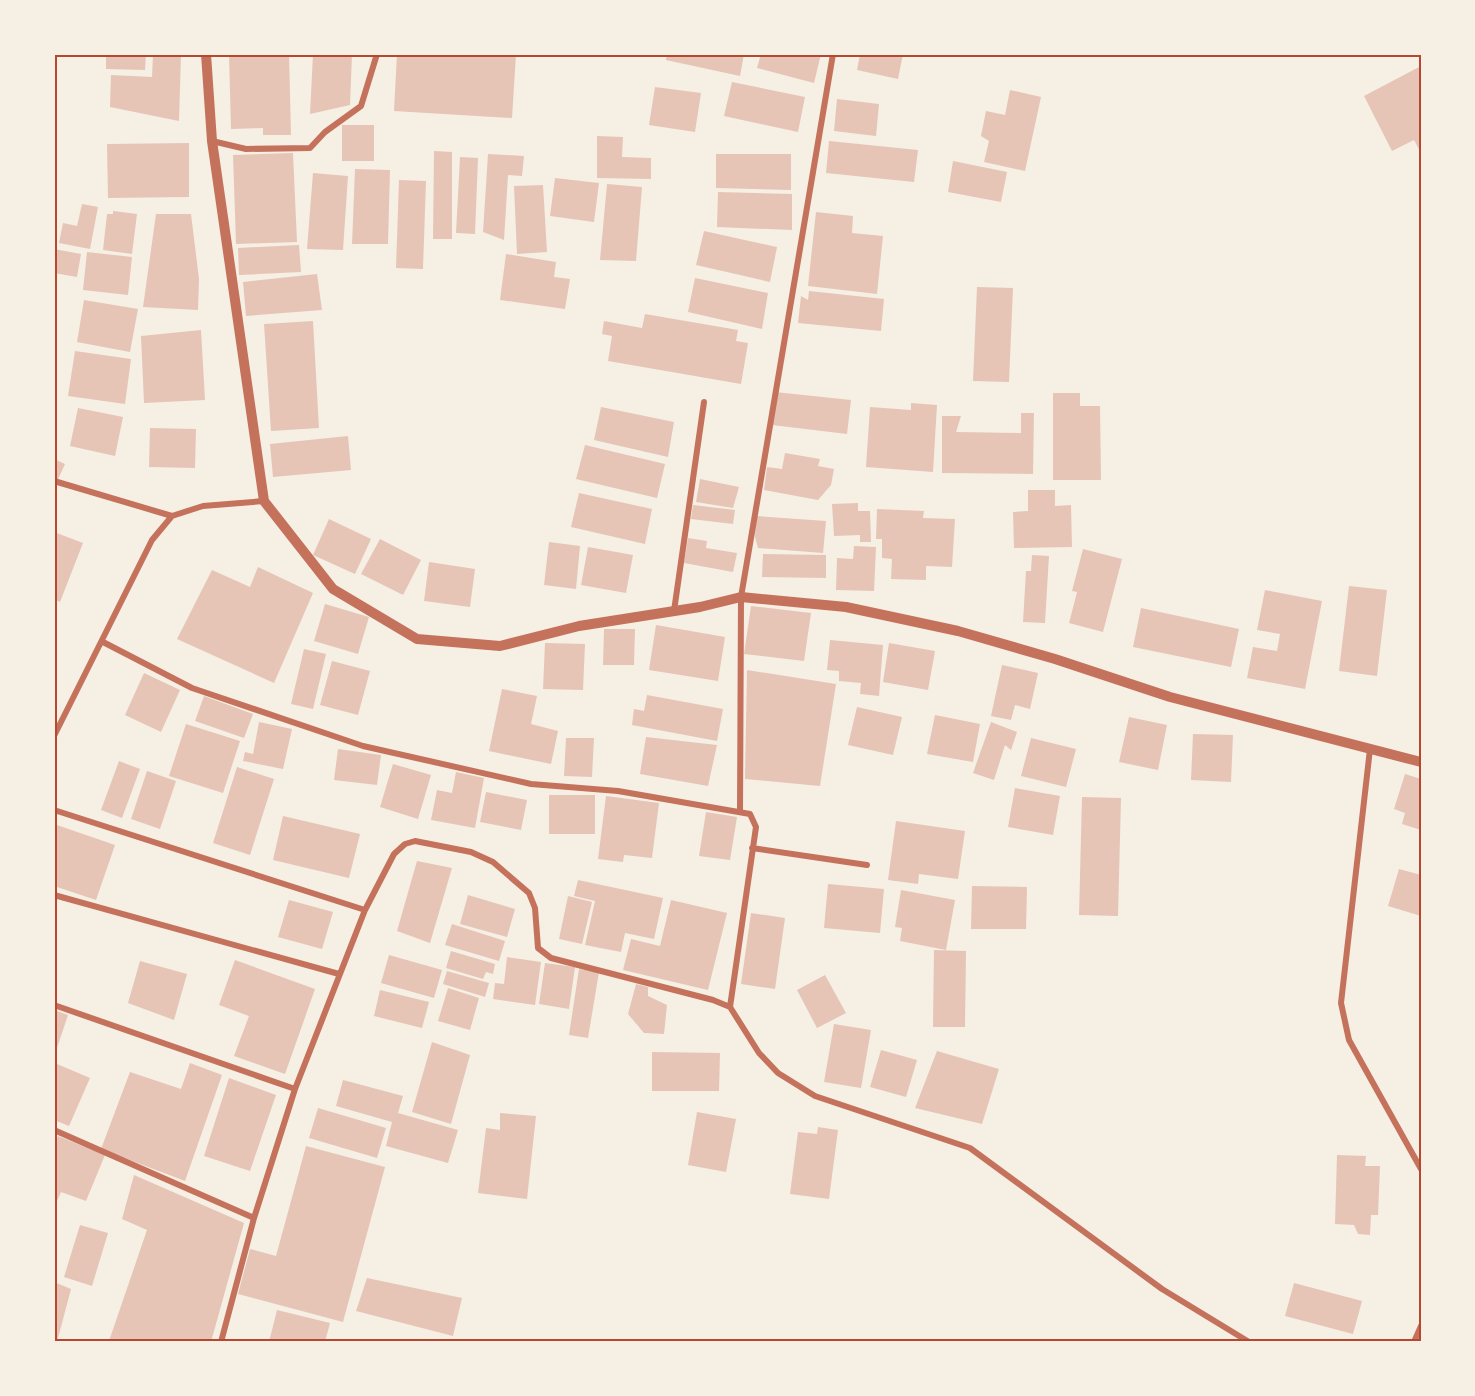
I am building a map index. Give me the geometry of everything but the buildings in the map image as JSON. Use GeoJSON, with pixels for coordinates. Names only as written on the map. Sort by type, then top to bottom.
{"type":"FeatureCollection","features":[{"type":"Feature","properties":{"kind":"street"},"geometry":{"type":"LineString","coordinates":[[206,54],[212,141],[264,501],[333,590],[417,639],[500,646],[579,626],[674,611],[741,597],[846,607],[958,631],[1055,658],[1170,697],[1421,762]]}},
{"type":"Feature","properties":{"kind":"street"},"geometry":{"type":"LineString","coordinates":[[212,141],[246,149],[310,148],[325,132],[361,106],[377,54]]}},
{"type":"Feature","properties":{"kind":"street"},"geometry":{"type":"LineString","coordinates":[[740,811],[741,597],[833,54]]}},
{"type":"Feature","properties":{"kind":"street"},"geometry":{"type":"LineString","coordinates":[[674,611],[704,402]]}},
{"type":"Feature","properties":{"kind":"street"},"geometry":{"type":"LineString","coordinates":[[54,481],[172,516]]}},
{"type":"Feature","properties":{"kind":"street"},"geometry":{"type":"LineString","coordinates":[[54,736],[152,540],[172,516],[203,506],[264,501]]}},
{"type":"Feature","properties":{"kind":"street"},"geometry":{"type":"LineString","coordinates":[[103,642],[192,688],[363,746],[531,784],[618,791],[750,814],[755,820],[730,1007]]}},
{"type":"Feature","properties":{"kind":"street"},"geometry":{"type":"LineString","coordinates":[[1370,749],[1341,1003],[1349,1040],[1421,1169]]}},
{"type":"Feature","properties":{"kind":"street"},"geometry":{"type":"LineString","coordinates":[[54,810],[365,909]]}},
{"type":"Feature","properties":{"kind":"street"},"geometry":{"type":"LineString","coordinates":[[221,1342],[254,1218],[295,1089],[339,974],[365,909],[394,854],[405,844],[415,841],[471,852],[493,862],[529,893],[535,908],[538,948],[551,958],[713,1000],[730,1007],[759,1053],[778,1073],[816,1096],[970,1148],[1162,1289],[1249,1342]]}},
{"type":"Feature","properties":{"kind":"street"},"geometry":{"type":"LineString","coordinates":[[752,848],[867,865]]}},
{"type":"Feature","properties":{"kind":"street"},"geometry":{"type":"LineString","coordinates":[[54,895],[339,974]]}},
{"type":"Feature","properties":{"kind":"street"},"geometry":{"type":"LineString","coordinates":[[54,1005],[295,1089]]}},
{"type":"Feature","properties":{"kind":"street"},"geometry":{"type":"LineString","coordinates":[[54,1130],[254,1218]]}},
{"type":"Feature","properties":{"kind":"street"},"geometry":{"type":"LineString","coordinates":[[1414,1342],[1421,1326]]}}]}
